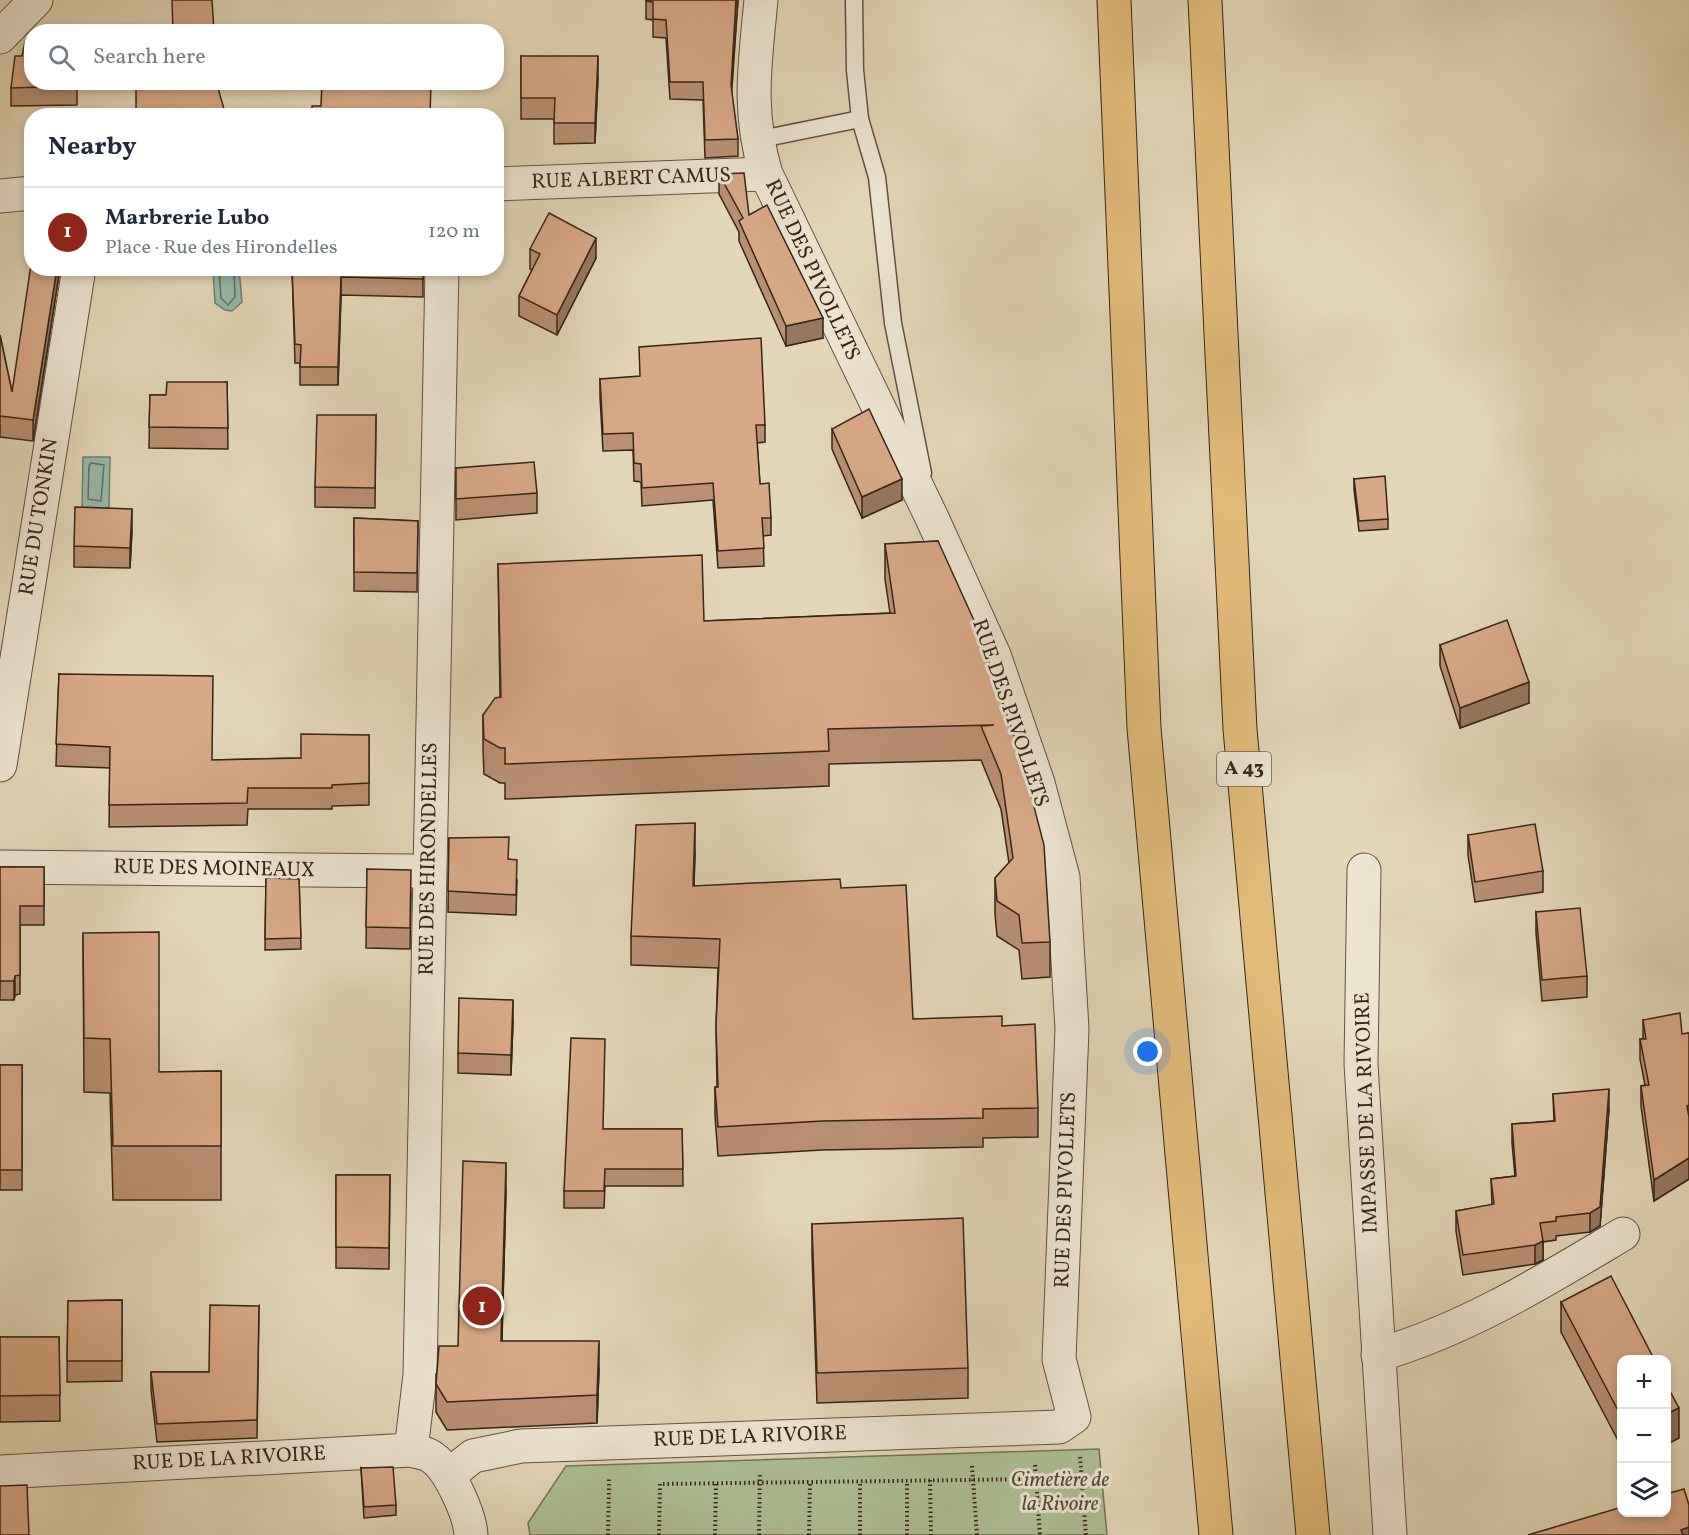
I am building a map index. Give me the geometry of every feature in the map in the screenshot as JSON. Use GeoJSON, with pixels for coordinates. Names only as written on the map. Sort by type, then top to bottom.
{"type":"FeatureCollection","features":[{"type":"Feature","properties":{"kind":"highway"},"geometry":{"type":"LineString","coordinates":[[1114,0],[1144,728],[1216,1535]]}},
{"type":"Feature","properties":{"kind":"highway","name":"A 43"},"geometry":{"type":"LineString","coordinates":[[1206,0],[1240,729],[1313,1535]]}},
{"type":"Feature","properties":{"kind":"street"},"geometry":{"type":"LineString","coordinates":[[0,37],[36,0]]}},
{"type":"Feature","properties":{"kind":"street","name":"RUE DES PIVOLLETS"},"geometry":{"type":"LineString","coordinates":[[761,0],[753,87],[756,140],[766,174],[932,518],[994,655],[1038,783],[1063,877],[1072,1029],[1059,1359],[1066,1422]]}},
{"type":"Feature","properties":{"kind":"street","name":"RUE ALBERT CAMUS"},"geometry":{"type":"LineString","coordinates":[[504,184],[766,174]]}},
{"type":"Feature","properties":{"kind":"street"},"geometry":{"type":"LineString","coordinates":[[0,196],[24,194]]}},
{"type":"Feature","properties":{"kind":"street","name":"RUE DU TONKIN"},"geometry":{"type":"LineString","coordinates":[[0,765],[78,276]]}},
{"type":"Feature","properties":{"kind":"street","name":"RUE DES HIRONDELLES"},"geometry":{"type":"LineString","coordinates":[[411,1450],[420,1375],[442,276]]}},
{"type":"Feature","properties":{"kind":"street","name":"RUE DES MOINEAUX"},"geometry":{"type":"LineString","coordinates":[[0,867],[429,872]]}},
{"type":"Feature","properties":{"kind":"street","name":"IMPASSE DE LA RIVOIRE"},"geometry":{"type":"LineString","coordinates":[[1365,870],[1361,1064],[1390,1535]]}},
{"type":"Feature","properties":{"kind":"street"},"geometry":{"type":"LineString","coordinates":[[1378,1355],[1416,1344],[1516,1299],[1623,1234]]}},
{"type":"Feature","properties":{"kind":"street","name":"RUE DE LA RIVOIRE"},"geometry":{"type":"LineString","coordinates":[[449,1475],[473,1456],[521,1446],[971,1430],[1066,1422]]}},
{"type":"Feature","properties":{"kind":"street","name":"RUE DE LA RIVOIRE"},"geometry":{"type":"LineString","coordinates":[[0,1472],[411,1450],[433,1457],[449,1475],[470,1526],[471,1535]]}},
{"type":"Feature","properties":{"kind":"lane"},"geometry":{"type":"LineString","coordinates":[[854,0],[855,70],[860,119],[877,177],[893,323],[932,518]]}},
{"type":"Feature","properties":{"kind":"lane"},"geometry":{"type":"LineString","coordinates":[[756,140],[860,119]]}},
{"type":"Feature","properties":{"kind":"path"},"geometry":{"type":"LineString","coordinates":[[1066,1422],[1079,1449],[1086,1535]]}},
{"type":"Feature","properties":{"kind":"path"},"geometry":{"type":"LineString","coordinates":[[971,1430],[977,1535]]}},
{"type":"Feature","properties":{"kind":"path"},"geometry":{"type":"LineString","coordinates":[[759,1437],[759,1535]]}},
{"type":"Feature","properties":{"kind":"path"},"geometry":{"type":"LineString","coordinates":[[608,1535],[609,1442]]}},
{"type":"Feature","properties":{"kind":"path"},"geometry":{"type":"LineString","coordinates":[[1035,1462],[1040,1535]]}},
{"type":"Feature","properties":{"kind":"path"},"geometry":{"type":"LineString","coordinates":[[659,1535],[660,1484],[1036,1479]]}},
{"type":"Feature","properties":{"kind":"path"},"geometry":{"type":"LineString","coordinates":[[930,1480],[931,1535]]}},
{"type":"Feature","properties":{"kind":"path"},"geometry":{"type":"LineString","coordinates":[[860,1481],[860,1535]]}},
{"type":"Feature","properties":{"kind":"path"},"geometry":{"type":"LineString","coordinates":[[906,1535],[907,1481]]}},
{"type":"Feature","properties":{"kind":"path"},"geometry":{"type":"LineString","coordinates":[[809,1535],[810,1482]]}},
{"type":"Feature","properties":{"kind":"path"},"geometry":{"type":"LineString","coordinates":[[715,1535],[716,1483]]}},
{"type":"Feature","properties":{"kind":"green space","name":"Cimetière de la Rivoire"},"geometry":{"type":"Polygon","coordinates":[[[1099,1449],[1107,1535],[530,1535],[528,1523],[566,1466],[1099,1449]]]}},
{"type":"Feature","properties":{"kind":"water"},"geometry":{"type":"Polygon","coordinates":[[[213,276],[240,276],[242,302],[232,311],[225,310],[215,303],[213,276]]]}},
{"type":"Feature","properties":{"kind":"water"},"geometry":{"type":"Polygon","coordinates":[[[83,457],[110,457],[109,508],[82,507],[83,457]]]}},
{"type":"Feature","properties":{"kind":"building"},"geometry":{"type":"Polygon","coordinates":[[[172,0],[212,0],[214,24],[173,24],[172,0]]]}},
{"type":"Feature","properties":{"kind":"building"},"geometry":{"type":"Polygon","coordinates":[[[646,0],[736,0],[731,85],[738,139],[705,140],[703,82],[670,82],[666,20],[653,19],[653,2],[646,0]]]}},
{"type":"Feature","properties":{"kind":"building"},"geometry":{"type":"Polygon","coordinates":[[[24,47],[24,88],[11,88],[15,56],[22,56],[24,47]]]}},
{"type":"Feature","properties":{"kind":"building"},"geometry":{"type":"Polygon","coordinates":[[[521,56],[598,56],[595,123],[554,123],[555,98],[521,98],[521,56]]]}},
{"type":"Feature","properties":{"kind":"building"},"geometry":{"type":"Polygon","coordinates":[[[136,90],[219,90],[224,108],[136,108],[136,90]]]}},
{"type":"Feature","properties":{"kind":"building"},"geometry":{"type":"Polygon","coordinates":[[[322,90],[431,90],[430,108],[312,108],[312,106],[321,106],[322,90]]]}},
{"type":"Feature","properties":{"kind":"building"},"geometry":{"type":"Polygon","coordinates":[[[744,173],[749,215],[767,205],[823,318],[786,326],[739,221],[743,218],[719,174],[744,173]]]}},
{"type":"Feature","properties":{"kind":"building"},"geometry":{"type":"Polygon","coordinates":[[[549,213],[596,238],[557,315],[519,296],[540,254],[530,249],[549,213]]]}},
{"type":"Feature","properties":{"kind":"building"},"geometry":{"type":"Polygon","coordinates":[[[29,276],[56,276],[33,420],[0,416],[0,335],[12,392],[29,276]]]}},
{"type":"Feature","properties":{"kind":"building"},"geometry":{"type":"Polygon","coordinates":[[[292,276],[423,276],[423,279],[341,277],[338,367],[300,367],[301,345],[295,344],[292,276]]]}},
{"type":"Feature","properties":{"kind":"building"},"geometry":{"type":"Polygon","coordinates":[[[761,338],[765,425],[756,425],[760,484],[769,483],[771,518],[762,518],[764,548],[718,551],[713,483],[642,488],[641,464],[634,463],[633,433],[603,434],[600,379],[640,376],[639,347],[761,338]]]}},
{"type":"Feature","properties":{"kind":"building"},"geometry":{"type":"Polygon","coordinates":[[[167,382],[227,382],[228,428],[149,427],[150,395],[166,395],[167,382]]]}},
{"type":"Feature","properties":{"kind":"building"},"geometry":{"type":"Polygon","coordinates":[[[869,409],[902,479],[862,497],[832,429],[869,409]]]}},
{"type":"Feature","properties":{"kind":"building"},"geometry":{"type":"Polygon","coordinates":[[[317,415],[376,415],[375,488],[315,487],[317,415]]]}},
{"type":"Feature","properties":{"kind":"building"},"geometry":{"type":"Polygon","coordinates":[[[534,462],[537,493],[456,499],[456,468],[534,462]]]}},
{"type":"Feature","properties":{"kind":"building"},"geometry":{"type":"Polygon","coordinates":[[[1385,476],[1388,519],[1359,521],[1354,479],[1385,476]]]}},
{"type":"Feature","properties":{"kind":"building"},"geometry":{"type":"Polygon","coordinates":[[[75,507],[132,509],[130,548],[74,546],[75,507]]]}},
{"type":"Feature","properties":{"kind":"building"},"geometry":{"type":"Polygon","coordinates":[[[354,518],[418,521],[417,573],[354,572],[354,518]]]}},
{"type":"Feature","properties":{"kind":"building"},"geometry":{"type":"Polygon","coordinates":[[[938,541],[977,627],[1020,753],[1044,845],[1050,942],[1022,943],[1019,915],[997,901],[995,878],[1013,858],[1001,774],[981,726],[994,725],[828,729],[829,751],[505,764],[505,748],[500,748],[484,739],[483,715],[495,698],[501,697],[498,564],[702,555],[704,621],[895,613],[885,544],[938,541]]]}},
{"type":"Feature","properties":{"kind":"building"},"geometry":{"type":"Polygon","coordinates":[[[1507,620],[1529,682],[1460,708],[1440,645],[1507,620]]]}},
{"type":"Feature","properties":{"kind":"building"},"geometry":{"type":"Polygon","coordinates":[[[59,674],[213,676],[212,760],[301,758],[301,734],[369,735],[369,783],[332,785],[332,788],[248,788],[247,803],[109,805],[110,747],[56,744],[59,674]]]}},
{"type":"Feature","properties":{"kind":"building"},"geometry":{"type":"Polygon","coordinates":[[[695,823],[693,886],[840,879],[841,888],[906,885],[913,1019],[1002,1016],[1002,1026],[1035,1024],[1038,1108],[983,1109],[983,1118],[822,1121],[718,1127],[715,1087],[718,1087],[716,1026],[720,939],[631,936],[636,825],[695,823]]]}},
{"type":"Feature","properties":{"kind":"building"},"geometry":{"type":"Polygon","coordinates":[[[1535,824],[1543,871],[1475,882],[1468,835],[1535,824]]]}},
{"type":"Feature","properties":{"kind":"building"},"geometry":{"type":"Polygon","coordinates":[[[509,837],[508,859],[517,860],[516,895],[448,891],[449,838],[509,837]]]}},
{"type":"Feature","properties":{"kind":"building"},"geometry":{"type":"Polygon","coordinates":[[[0,867],[44,867],[44,906],[20,906],[20,975],[15,976],[14,981],[0,981],[0,867]]]}},
{"type":"Feature","properties":{"kind":"building"},"geometry":{"type":"Polygon","coordinates":[[[367,869],[411,870],[410,928],[366,927],[367,869]]]}},
{"type":"Feature","properties":{"kind":"building"},"geometry":{"type":"Polygon","coordinates":[[[266,878],[299,879],[301,938],[265,939],[266,878]]]}},
{"type":"Feature","properties":{"kind":"building"},"geometry":{"type":"Polygon","coordinates":[[[1580,908],[1587,976],[1542,980],[1536,912],[1580,908]]]}},
{"type":"Feature","properties":{"kind":"building"},"geometry":{"type":"Polygon","coordinates":[[[159,932],[159,1072],[221,1071],[221,1146],[113,1146],[110,1039],[84,1038],[83,933],[159,932]]]}},
{"type":"Feature","properties":{"kind":"building"},"geometry":{"type":"Polygon","coordinates":[[[459,998],[513,1000],[511,1055],[458,1053],[459,998]]]}},
{"type":"Feature","properties":{"kind":"building"},"geometry":{"type":"Polygon","coordinates":[[[1680,1013],[1682,1034],[1689,1033],[1689,1105],[1687,1106],[1689,1158],[1654,1180],[1641,1086],[1649,1085],[1640,1039],[1646,1039],[1643,1020],[1680,1013]]]}},
{"type":"Feature","properties":{"kind":"building"},"geometry":{"type":"Polygon","coordinates":[[[571,1038],[605,1039],[603,1129],[682,1129],[683,1169],[605,1169],[604,1191],[564,1191],[571,1038]]]}},
{"type":"Feature","properties":{"kind":"building"},"geometry":{"type":"Polygon","coordinates":[[[0,1065],[22,1065],[22,1170],[0,1170],[0,1065]]]}},
{"type":"Feature","properties":{"kind":"building"},"geometry":{"type":"Polygon","coordinates":[[[1609,1089],[1600,1207],[1590,1213],[1556,1217],[1556,1221],[1540,1223],[1543,1241],[1535,1245],[1463,1255],[1456,1211],[1494,1204],[1491,1179],[1516,1176],[1512,1124],[1555,1121],[1553,1094],[1609,1089]]]}},
{"type":"Feature","properties":{"kind":"building"},"geometry":{"type":"Polygon","coordinates":[[[463,1161],[506,1163],[501,1341],[599,1341],[597,1395],[447,1402],[436,1384],[439,1346],[458,1346],[463,1161]]]}},
{"type":"Feature","properties":{"kind":"building"},"geometry":{"type":"Polygon","coordinates":[[[336,1175],[390,1175],[389,1248],[336,1247],[336,1175]]]}},
{"type":"Feature","properties":{"kind":"building"},"geometry":{"type":"Polygon","coordinates":[[[963,1218],[968,1368],[817,1373],[812,1224],[963,1218]]]}},
{"type":"Feature","properties":{"kind":"building"},"geometry":{"type":"Polygon","coordinates":[[[1611,1276],[1652,1355],[1617,1355],[1617,1408],[1561,1302],[1611,1276]]]}},
{"type":"Feature","properties":{"kind":"building"},"geometry":{"type":"Polygon","coordinates":[[[122,1300],[122,1361],[67,1361],[68,1301],[122,1300]]]}},
{"type":"Feature","properties":{"kind":"building"},"geometry":{"type":"Polygon","coordinates":[[[210,1305],[259,1306],[257,1420],[157,1424],[151,1372],[209,1372],[210,1305]]]}},
{"type":"Feature","properties":{"kind":"building"},"geometry":{"type":"Polygon","coordinates":[[[0,1337],[59,1337],[60,1395],[0,1396],[0,1337]]]}},
{"type":"Feature","properties":{"kind":"building"},"geometry":{"type":"Polygon","coordinates":[[[1671,1393],[1679,1408],[1671,1412],[1671,1393]]]}},
{"type":"Feature","properties":{"kind":"building"},"geometry":{"type":"Polygon","coordinates":[[[393,1467],[396,1505],[364,1507],[361,1468],[393,1467]]]}},
{"type":"Feature","properties":{"kind":"building"},"geometry":{"type":"Polygon","coordinates":[[[27,1485],[29,1535],[0,1535],[0,1486],[27,1485]]]}},
{"type":"Feature","properties":{"kind":"building"},"geometry":{"type":"Polygon","coordinates":[[[1684,1489],[1689,1505],[1689,1527],[1681,1530],[1683,1535],[1528,1535],[1617,1508],[1617,1517],[1671,1517],[1671,1493],[1684,1489]]]}},
{"type":"Feature","properties":{"kind":"place","name":"Marbrerie Lubo"},"geometry":{"type":"Point","coordinates":[482,1306]}}]}
